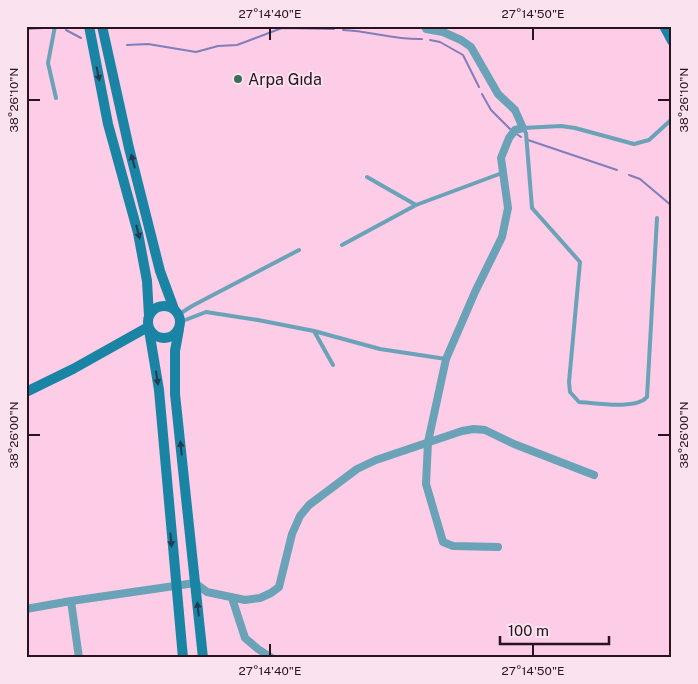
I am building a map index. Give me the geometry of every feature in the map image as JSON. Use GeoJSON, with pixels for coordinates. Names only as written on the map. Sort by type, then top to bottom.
{"type":"FeatureCollection","features":[{"type":"Feature","properties":{"kind":"street"},"geometry":{"type":"LineString","coordinates":[[89,26],[108,124],[138,233],[146,272],[149,329],[158,390],[183,658]]}},
{"type":"Feature","properties":{"kind":"street"},"geometry":{"type":"LineString","coordinates":[[102,26],[129,148],[156,256],[166,291],[178,319],[175,350],[175,394],[203,658]]}},
{"type":"Feature","properties":{"kind":"street"},"geometry":{"type":"LineString","coordinates":[[425,26],[426,28],[443,32],[461,40],[471,47],[498,94],[515,110],[523,128],[515,130],[504,146],[501,158],[508,208],[502,236],[446,359],[428,442],[426,484],[431,508],[443,542],[453,546],[498,548]]}},
{"type":"Feature","properties":{"kind":"street"},"geometry":{"type":"LineString","coordinates":[[664,26],[672,41]]}},
{"type":"Feature","properties":{"kind":"street"},"geometry":{"type":"LineString","coordinates":[[149,316],[151,312],[160,306],[169,307],[178,319],[176,333],[167,338],[156,337],[149,329]]}},
{"type":"Feature","properties":{"kind":"street"},"geometry":{"type":"LineString","coordinates":[[26,392],[149,329]]}},
{"type":"Feature","properties":{"kind":"street"},"geometry":{"type":"LineString","coordinates":[[26,609],[72,600],[195,583],[207,592],[232,598],[245,600],[260,598],[280,587],[292,534],[300,516],[309,505],[357,469],[376,460],[462,431],[485,430],[514,444],[594,475]]}},
{"type":"Feature","properties":{"kind":"street"},"geometry":{"type":"LineString","coordinates":[[232,598],[245,638],[272,658]]}},
{"type":"Feature","properties":{"kind":"street"},"geometry":{"type":"LineString","coordinates":[[72,600],[79,658]]}},
{"type":"Feature","properties":{"kind":"lane"},"geometry":{"type":"LineString","coordinates":[[55,26],[48,63],[56,98]]}},
{"type":"Feature","properties":{"kind":"lane"},"geometry":{"type":"LineString","coordinates":[[656,218],[647,396],[637,403],[627,404],[579,402],[570,392],[570,382],[580,262],[532,208],[526,133],[523,128],[561,126],[575,128],[634,144],[649,140],[672,119]]}},
{"type":"Feature","properties":{"kind":"lane"},"geometry":{"type":"LineString","coordinates":[[342,245],[416,205],[502,173]]}},
{"type":"Feature","properties":{"kind":"lane"},"geometry":{"type":"LineString","coordinates":[[367,177],[416,205]]}},
{"type":"Feature","properties":{"kind":"lane"},"geometry":{"type":"LineString","coordinates":[[178,319],[192,306],[299,250]]}},
{"type":"Feature","properties":{"kind":"lane"},"geometry":{"type":"LineString","coordinates":[[178,319],[206,312],[314,331],[380,349],[446,359]]}},
{"type":"Feature","properties":{"kind":"lane"},"geometry":{"type":"LineString","coordinates":[[314,331],[333,365]]}},
{"type":"Feature","properties":{"kind":"waterway"},"geometry":{"type":"LineString","coordinates":[[26,29],[43,28]]}},
{"type":"Feature","properties":{"kind":"waterway"},"geometry":{"type":"LineString","coordinates":[[127,45],[148,44],[196,52],[218,46],[237,45],[282,28],[334,29]]}},
{"type":"Feature","properties":{"kind":"waterway"},"geometry":{"type":"LineString","coordinates":[[66,30],[81,38]]}},
{"type":"Feature","properties":{"kind":"waterway"},"geometry":{"type":"LineString","coordinates":[[343,30],[422,39]]}},
{"type":"Feature","properties":{"kind":"waterway"},"geometry":{"type":"LineString","coordinates":[[430,40],[440,42],[463,55],[479,87]]}},
{"type":"Feature","properties":{"kind":"waterway"},"geometry":{"type":"LineString","coordinates":[[482,94],[491,110],[510,129]]}},
{"type":"Feature","properties":{"kind":"waterway"},"geometry":{"type":"LineString","coordinates":[[515,133],[521,137]]}},
{"type":"Feature","properties":{"kind":"waterway"},"geometry":{"type":"LineString","coordinates":[[528,140],[617,170]]}},
{"type":"Feature","properties":{"kind":"waterway"},"geometry":{"type":"LineString","coordinates":[[629,175],[640,179],[672,206]]}},
{"type":"Feature","properties":{"kind":"place","name":"Arpa Gıda"},"geometry":{"type":"Point","coordinates":[238,79]}}]}
